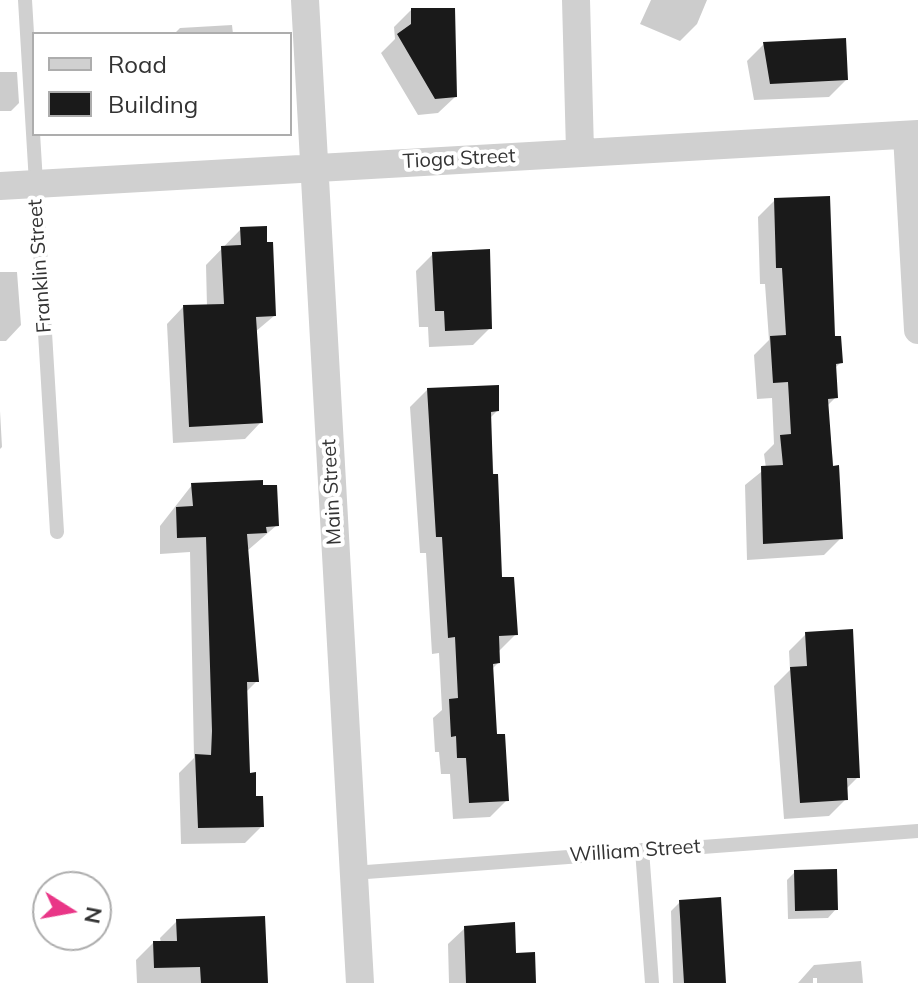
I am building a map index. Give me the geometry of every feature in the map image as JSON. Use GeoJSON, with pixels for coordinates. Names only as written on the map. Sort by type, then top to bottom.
{"type":"FeatureCollection","features":[{"type":"Feature","properties":{"kind":"street","name":"Main Street"},"geometry":{"type":"LineString","coordinates":[[305,0],[360,983]]}},
{"type":"Feature","properties":{"kind":"street"},"geometry":{"type":"LineString","coordinates":[[576,0],[580,151]]}},
{"type":"Feature","properties":{"kind":"street","name":"Tioga Street"},"geometry":{"type":"LineString","coordinates":[[0,186],[913,134]]}},
{"type":"Feature","properties":{"kind":"street"},"geometry":{"type":"LineString","coordinates":[[913,134],[918,330]]}},
{"type":"Feature","properties":{"kind":"lane","name":"Franklin Street"},"geometry":{"type":"LineString","coordinates":[[25,0],[32,129]]}},
{"type":"Feature","properties":{"kind":"lane","name":"Franklin Street"},"geometry":{"type":"LineString","coordinates":[[32,136],[57,532]]}},
{"type":"Feature","properties":{"kind":"lane","name":"William Street"},"geometry":{"type":"LineString","coordinates":[[353,873],[918,831]]}},
{"type":"Feature","properties":{"kind":"lane"},"geometry":{"type":"LineString","coordinates":[[642,850],[652,983]]}},
{"type":"Feature","properties":{"kind":"building"},"geometry":{"type":"Polygon","coordinates":[[[411,8],[455,8],[457,97],[435,99],[397,34],[411,24],[411,8]]]}},
{"type":"Feature","properties":{"kind":"building"},"geometry":{"type":"Polygon","coordinates":[[[846,38],[848,80],[770,84],[763,42],[846,38]]]}},
{"type":"Feature","properties":{"kind":"building"},"geometry":{"type":"Polygon","coordinates":[[[830,196],[835,336],[841,336],[843,363],[836,364],[838,398],[828,399],[833,466],[839,465],[843,539],[763,544],[761,466],[783,465],[780,435],[791,434],[788,382],[773,383],[770,336],[786,335],[782,268],[776,268],[774,198],[830,196]]]}},
{"type":"Feature","properties":{"kind":"building"},"geometry":{"type":"Polygon","coordinates":[[[267,226],[267,242],[273,242],[276,316],[256,317],[263,423],[189,427],[183,305],[224,304],[221,246],[241,245],[240,227],[267,226]]]}},
{"type":"Feature","properties":{"kind":"building"},"geometry":{"type":"Polygon","coordinates":[[[490,249],[492,329],[445,331],[444,311],[435,311],[432,252],[490,249]]]}},
{"type":"Feature","properties":{"kind":"building"},"geometry":{"type":"Polygon","coordinates":[[[499,385],[499,411],[491,412],[493,474],[498,474],[502,577],[514,577],[518,635],[499,636],[500,663],[493,664],[497,734],[505,734],[509,801],[469,803],[466,758],[457,758],[456,736],[451,737],[449,699],[458,698],[455,637],[448,638],[442,537],[436,537],[427,388],[499,385]]]}},
{"type":"Feature","properties":{"kind":"building"},"geometry":{"type":"Polygon","coordinates":[[[263,480],[263,485],[277,485],[279,526],[266,527],[267,533],[247,534],[259,682],[247,682],[250,773],[256,772],[256,796],[263,796],[264,827],[198,828],[195,754],[211,755],[212,731],[206,537],[177,538],[176,507],[193,506],[191,483],[263,480]]]}},
{"type":"Feature","properties":{"kind":"building"},"geometry":{"type":"Polygon","coordinates":[[[853,629],[860,778],[847,778],[848,800],[800,803],[790,667],[807,666],[805,632],[853,629]]]}},
{"type":"Feature","properties":{"kind":"building"},"geometry":{"type":"Polygon","coordinates":[[[837,869],[838,910],[795,911],[794,870],[837,869]]]}},
{"type":"Feature","properties":{"kind":"building"},"geometry":{"type":"Polygon","coordinates":[[[721,897],[726,983],[684,983],[679,900],[721,897]]]}},
{"type":"Feature","properties":{"kind":"building"},"geometry":{"type":"Polygon","coordinates":[[[265,916],[268,983],[201,983],[200,967],[154,968],[153,941],[177,941],[176,919],[265,916]]]}},
{"type":"Feature","properties":{"kind":"building"},"geometry":{"type":"Polygon","coordinates":[[[515,922],[516,953],[535,952],[536,983],[466,983],[464,926],[515,922]]]}}]}
